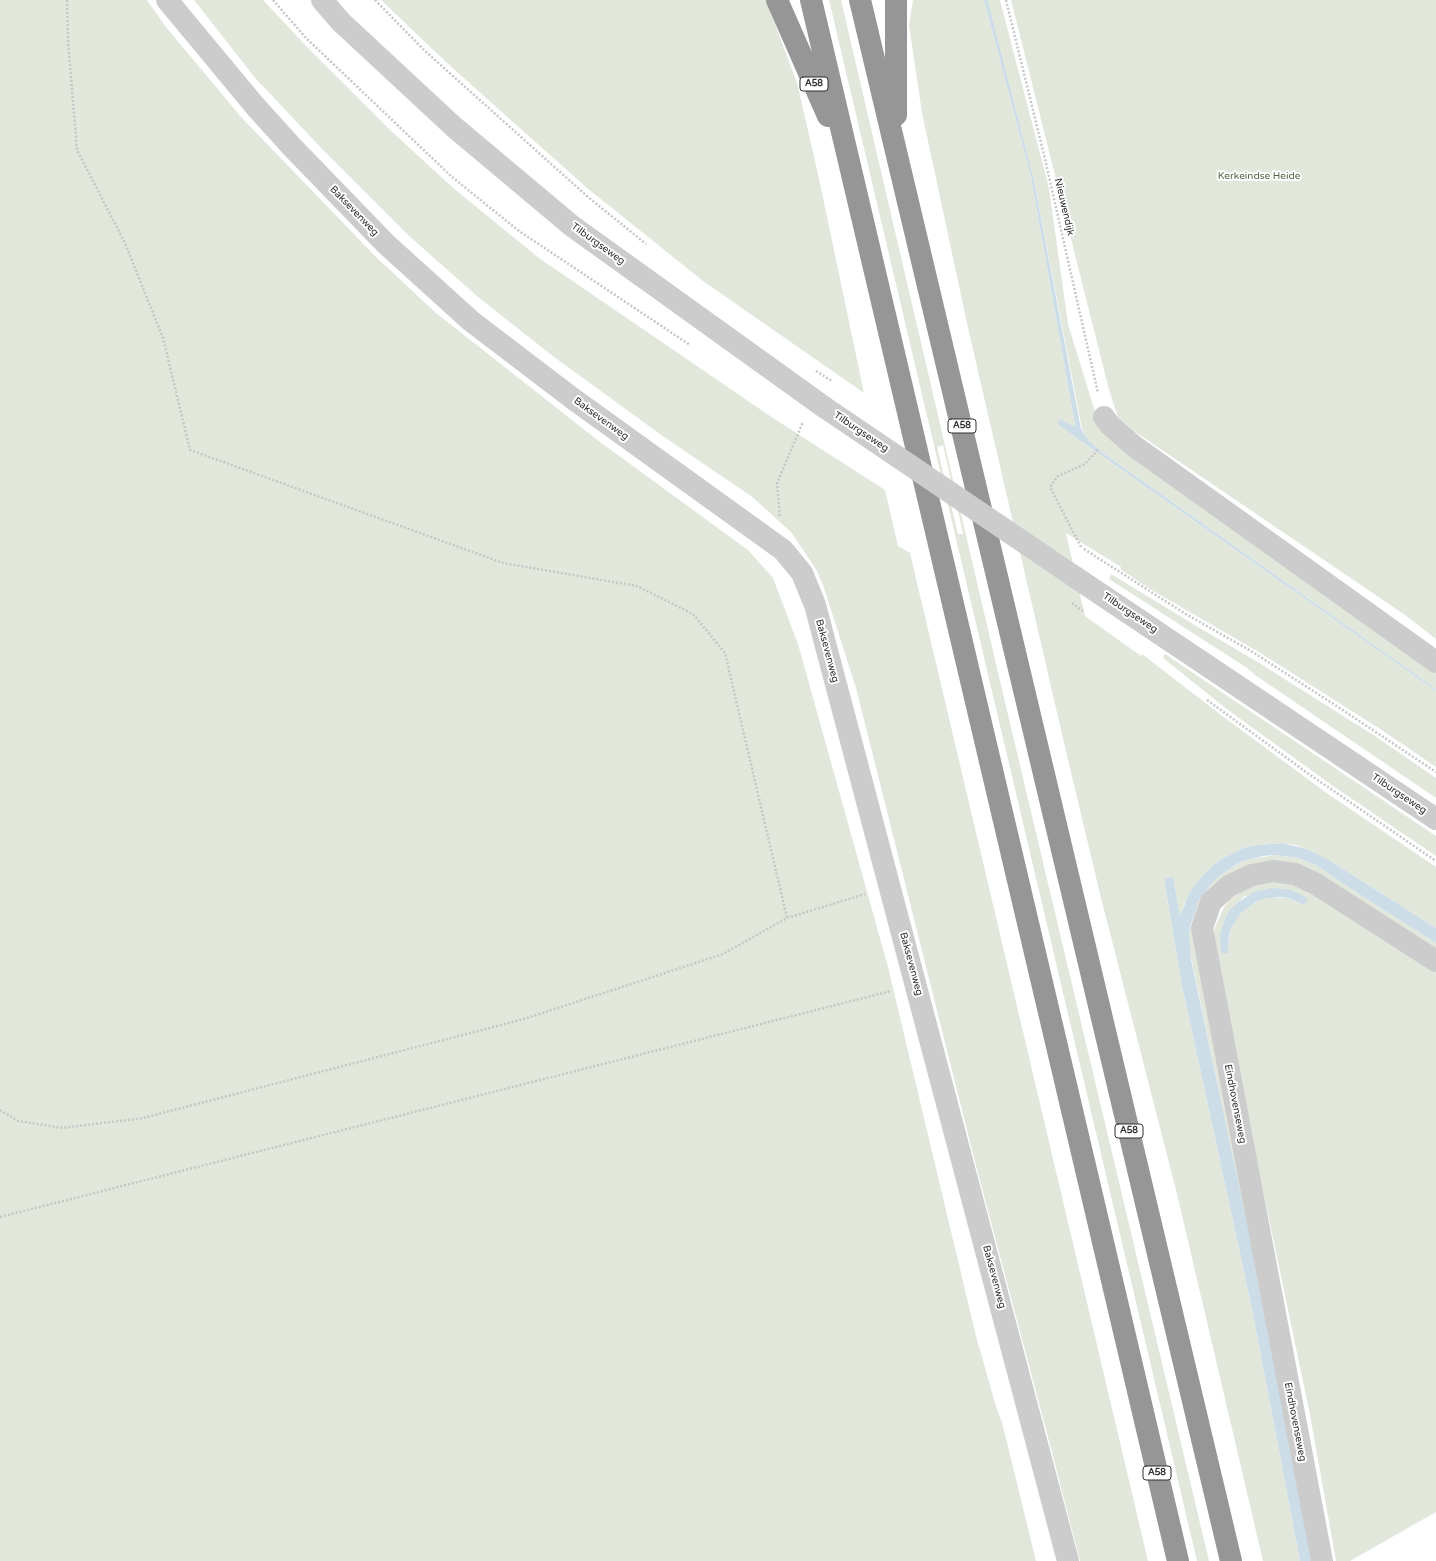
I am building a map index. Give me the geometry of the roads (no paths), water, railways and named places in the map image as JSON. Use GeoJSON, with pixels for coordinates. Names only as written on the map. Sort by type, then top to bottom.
{"type":"FeatureCollection","features":[{"type":"Feature","properties":{"kind":"highway","name":"A58"},"geometry":{"type":"LineString","coordinates":[[777,0],[851,169]]}},
{"type":"Feature","properties":{"kind":"highway","name":"A58"},"geometry":{"type":"LineString","coordinates":[[811,0],[1178,1561]]}},
{"type":"Feature","properties":{"kind":"highway","name":"A58"},"geometry":{"type":"LineString","coordinates":[[860,0],[1231,1561]]}},
{"type":"Feature","properties":{"kind":"highway","name":"A58"},"geometry":{"type":"LineString","coordinates":[[896,0],[896,150]]}},
{"type":"Feature","properties":{"kind":"street","name":"Baksevenweg"},"geometry":{"type":"LineString","coordinates":[[167,0],[255,106],[293,148],[386,244],[471,321],[572,398],[783,550],[802,573],[815,605],[917,985],[1068,1561]]}},
{"type":"Feature","properties":{"kind":"street","name":"Tilburgseweg"},"geometry":{"type":"LineString","coordinates":[[322,0],[341,22],[454,127],[572,226],[824,407],[1436,819]]}},
{"type":"Feature","properties":{"kind":"street"},"geometry":{"type":"LineString","coordinates":[[1104,417],[1110,425],[1134,446],[1436,662]]}},
{"type":"Feature","properties":{"kind":"street","name":"Eindhovenseweg"},"geometry":{"type":"LineString","coordinates":[[1322,1561],[1202,928],[1211,902],[1228,886],[1252,875],[1273,871],[1295,874],[1316,884],[1436,961]]}},
{"type":"Feature","properties":{"kind":"park label","name":"Kerkeindse Heide"},"geometry":{"type":"Point","coordinates":[1259,176]}}]}
